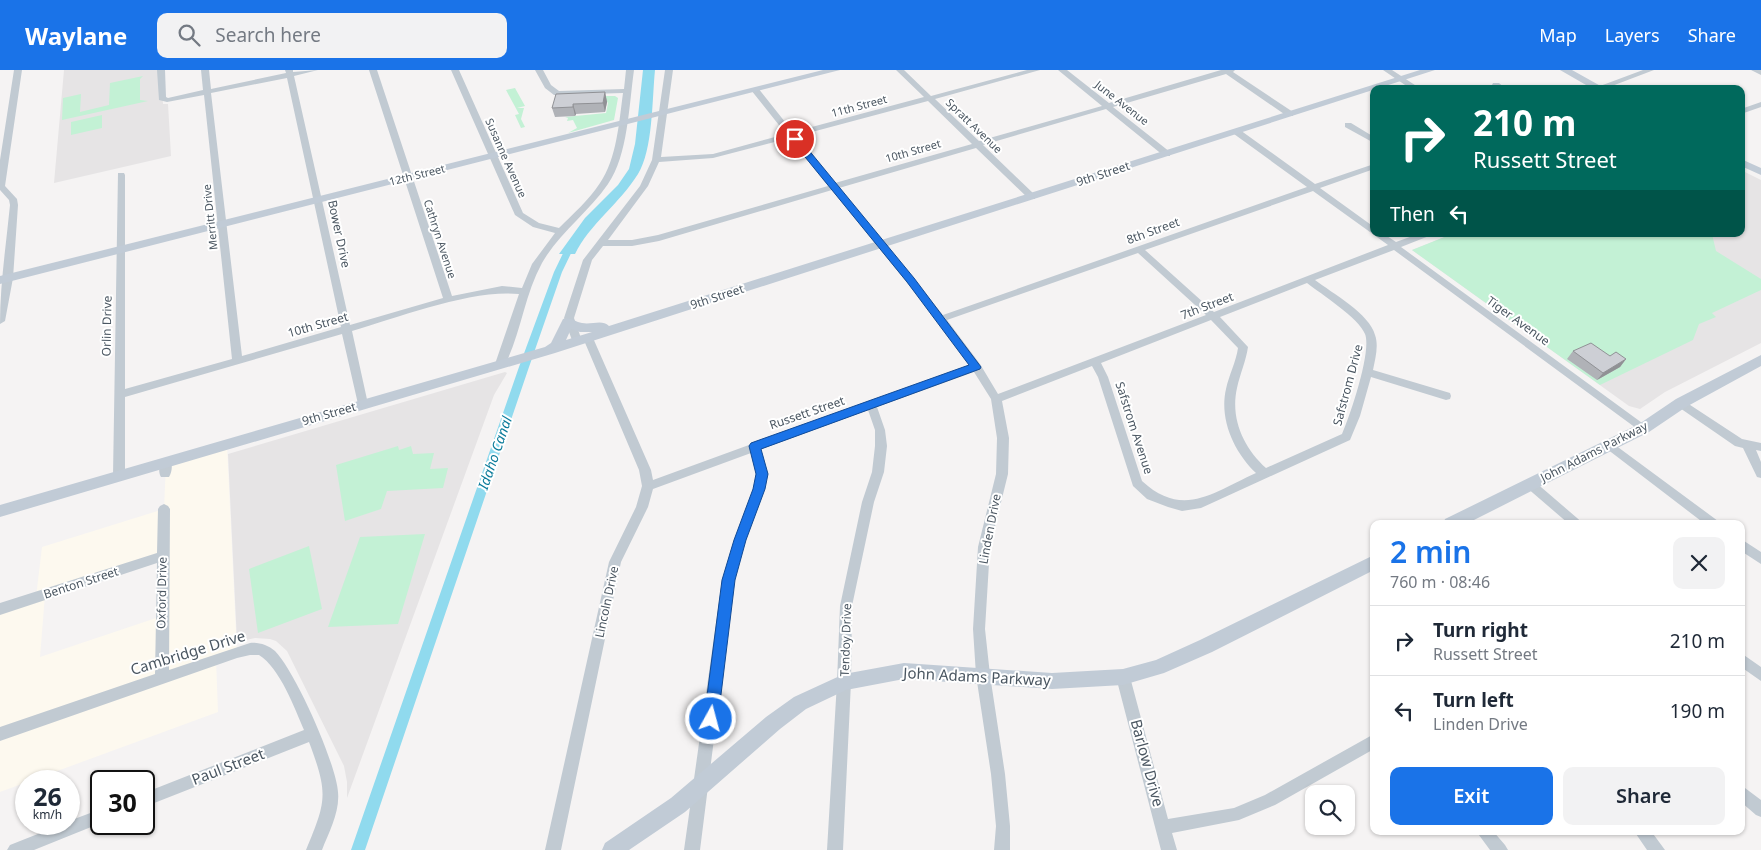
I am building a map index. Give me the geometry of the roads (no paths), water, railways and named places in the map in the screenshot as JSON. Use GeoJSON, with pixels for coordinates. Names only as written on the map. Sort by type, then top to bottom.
{"type":"FeatureCollection","features":[{"type":"Feature","properties":{"kind":"street"},"geometry":{"type":"LineString","coordinates":[[0,321],[14,205],[12,199],[1,186],[1,181],[18,70]]}},
{"type":"Feature","properties":{"kind":"street"},"geometry":{"type":"LineString","coordinates":[[161,70],[163,100],[207,92],[289,72],[314,70]]}},
{"type":"Feature","properties":{"kind":"street","name":"Merritt Drive"},"geometry":{"type":"LineString","coordinates":[[205,70],[237,361]]}},
{"type":"Feature","properties":{"kind":"street","name":"Cathryn Avenue"},"geometry":{"type":"LineString","coordinates":[[372,70],[409,177],[448,300]]}},
{"type":"Feature","properties":{"kind":"street","name":"Susanne Avenue"},"geometry":{"type":"LineString","coordinates":[[455,70],[519,215],[536,225],[559,231]]}},
{"type":"Feature","properties":{"kind":"street"},"geometry":{"type":"LineString","coordinates":[[538,70],[548,86],[557,93],[626,91]]}},
{"type":"Feature","properties":{"kind":"street"},"geometry":{"type":"LineString","coordinates":[[500,364],[536,265],[559,231],[583,208],[607,179],[614,159],[630,70]]}},
{"type":"Feature","properties":{"kind":"street"},"geometry":{"type":"LineString","coordinates":[[550,350],[556,346],[568,322],[588,260],[644,186],[656,160],[659,114],[669,70]]}},
{"type":"Feature","properties":{"kind":"street","name":"12th Street"},"geometry":{"type":"LineString","coordinates":[[4,279],[835,70]]}},
{"type":"Feature","properties":{"kind":"street","name":"Spratt Avenue"},"geometry":{"type":"LineString","coordinates":[[900,70],[1032,197]]}},
{"type":"Feature","properties":{"kind":"street","name":"11th Street"},"geometry":{"type":"LineString","coordinates":[[656,160],[713,156],[1036,70]]}},
{"type":"Feature","properties":{"kind":"street","name":"June Avenue"},"geometry":{"type":"LineString","coordinates":[[1062,70],[1167,154]]}},
{"type":"Feature","properties":{"kind":"street"},"geometry":{"type":"LineString","coordinates":[[1228,70],[1290,114]]}},
{"type":"Feature","properties":{"kind":"street","name":"10th Street"},"geometry":{"type":"LineString","coordinates":[[600,243],[632,243],[659,238],[978,146],[1228,70]]}},
{"type":"Feature","properties":{"kind":"street"},"geometry":{"type":"LineString","coordinates":[[1387,70],[1412,85]]}},
{"type":"Feature","properties":{"kind":"street","name":"9th Street"},"geometry":{"type":"LineString","coordinates":[[1383,85],[1430,70]]}},
{"type":"Feature","properties":{"kind":"street"},"geometry":{"type":"LineString","coordinates":[[1564,70],[1593,85]]}},
{"type":"Feature","properties":{"kind":"street"},"geometry":{"type":"LineString","coordinates":[[1608,85],[1650,70]]}},
{"type":"Feature","properties":{"kind":"street"},"geometry":{"type":"LineString","coordinates":[[1755,70],[1761,73]]}},
{"type":"Feature","properties":{"kind":"street","name":"Bower Drive"},"geometry":{"type":"LineString","coordinates":[[289,72],[302,138],[320,200],[363,404]]}},
{"type":"Feature","properties":{"kind":"street","name":"9th Street"},"geometry":{"type":"LineString","coordinates":[[0,511],[119,476],[166,468],[363,404],[550,350],[1370,89]]}},
{"type":"Feature","properties":{"kind":"street","name":"Linden Drive"},"geometry":{"type":"LineString","coordinates":[[755,90],[941,319],[976,367],[996,399],[1003,438],[1002,474],[988,531],[981,572],[979,629],[983,675],[998,774],[1003,826],[1002,850]]}},
{"type":"Feature","properties":{"kind":"street"},"geometry":{"type":"LineString","coordinates":[[1745,110],[1761,104]]}},
{"type":"Feature","properties":{"kind":"street"},"geometry":{"type":"LineString","coordinates":[[1348,125],[1370,139]]}},
{"type":"Feature","properties":{"kind":"street"},"geometry":{"type":"LineString","coordinates":[[1236,132],[1370,228]]}},
{"type":"Feature","properties":{"kind":"street"},"geometry":{"type":"LineString","coordinates":[[1745,164],[1761,172]]}},
{"type":"Feature","properties":{"kind":"street","name":"8th Street"},"geometry":{"type":"LineString","coordinates":[[941,319],[1370,167]]}},
{"type":"Feature","properties":{"kind":"street","name":"Orlin Drive"},"geometry":{"type":"LineString","coordinates":[[119,476],[121,175]]}},
{"type":"Feature","properties":{"kind":"street","name":"Tiger Avenue"},"geometry":{"type":"LineString","coordinates":[[1382,237],[1644,428]]}},
{"type":"Feature","properties":{"kind":"street","name":"7th Street"},"geometry":{"type":"LineString","coordinates":[[996,399],[1418,237]]}},
{"type":"Feature","properties":{"kind":"street"},"geometry":{"type":"LineString","coordinates":[[1140,250],[1243,347],[1242,364],[1230,396],[1230,407],[1239,442],[1248,458],[1265,474]]}},
{"type":"Feature","properties":{"kind":"street","name":"Safstrom Drive"},"geometry":{"type":"LineString","coordinates":[[1265,474],[1346,437],[1353,423],[1373,346],[1370,333],[1359,321],[1308,279]]}},
{"type":"Feature","properties":{"kind":"street","name":"10th Street"},"geometry":{"type":"LineString","coordinates":[[119,395],[448,300],[502,289],[526,291]]}},
{"type":"Feature","properties":{"kind":"street"},"geometry":{"type":"LineString","coordinates":[[568,322],[580,328],[628,325]]}},
{"type":"Feature","properties":{"kind":"street"},"geometry":{"type":"LineString","coordinates":[[568,322],[582,339],[643,463],[648,486]]}},
{"type":"Feature","properties":{"kind":"street","name":"John Adams Parkway"},"geometry":{"type":"LineString","coordinates":[[1459,520],[1611,446],[1644,428],[1681,403],[1761,360]]}},
{"type":"Feature","properties":{"kind":"street","name":"Safstrom Avenue"},"geometry":{"type":"LineString","coordinates":[[1095,362],[1103,377],[1134,477],[1137,483],[1151,496],[1182,506],[1197,505],[1265,474]]}},
{"type":"Feature","properties":{"kind":"street","name":"Russett Street"},"geometry":{"type":"LineString","coordinates":[[648,486],[976,367]]}},
{"type":"Feature","properties":{"kind":"street"},"geometry":{"type":"LineString","coordinates":[[1366,372],[1446,396]]}},
{"type":"Feature","properties":{"kind":"street"},"geometry":{"type":"LineString","coordinates":[[1681,403],[1746,445],[1761,446]]}},
{"type":"Feature","properties":{"kind":"street","name":"Tendoy Drive"},"geometry":{"type":"LineString","coordinates":[[835,850],[846,606],[868,502],[880,462],[880,430],[871,405]]}},
{"type":"Feature","properties":{"kind":"street"},"geometry":{"type":"LineString","coordinates":[[1746,445],[1761,474]]}},
{"type":"Feature","properties":{"kind":"street"},"geometry":{"type":"LineString","coordinates":[[692,850],[703,783],[728,580],[740,540],[759,489],[762,474],[755,446]]}},
{"type":"Feature","properties":{"kind":"street"},"geometry":{"type":"LineString","coordinates":[[1611,446],[1709,520]]}},
{"type":"Feature","properties":{"kind":"street"},"geometry":{"type":"LineString","coordinates":[[1530,484],[1573,520]]}},
{"type":"Feature","properties":{"kind":"street","name":"Lincoln Drive"},"geometry":{"type":"LineString","coordinates":[[553,850],[615,562],[642,507],[648,486]]}},
{"type":"Feature","properties":{"kind":"street","name":"Oxford Drive"},"geometry":{"type":"LineString","coordinates":[[162,677],[164,509]]}},
{"type":"Feature","properties":{"kind":"street"},"geometry":{"type":"LineString","coordinates":[[1745,547],[1761,559]]}},
{"type":"Feature","properties":{"kind":"street","name":"Benton Street"},"geometry":{"type":"LineString","coordinates":[[0,609],[163,556]]}},
{"type":"Feature","properties":{"kind":"street","name":"John Adams Parkway"},"geometry":{"type":"LineString","coordinates":[[612,850],[678,805],[773,723],[800,703],[844,682],[904,671],[1052,681],[1123,677],[1158,667],[1206,646],[1370,564]]}},
{"type":"Feature","properties":{"kind":"street","name":"Cambridge Drive"},"geometry":{"type":"LineString","coordinates":[[0,734],[254,647],[262,650],[276,662],[312,734],[331,783],[332,794],[314,850]]}},
{"type":"Feature","properties":{"kind":"street"},"geometry":{"type":"LineString","coordinates":[[1745,661],[1761,675]]}},
{"type":"Feature","properties":{"kind":"street","name":"Barlow Drive"},"geometry":{"type":"LineString","coordinates":[[1123,677],[1170,850]]}},
{"type":"Feature","properties":{"kind":"street","name":"Paul Street"},"geometry":{"type":"LineString","coordinates":[[155,796],[312,734]]}},
{"type":"Feature","properties":{"kind":"street"},"geometry":{"type":"LineString","coordinates":[[1164,827],[1234,815],[1270,800],[1370,743]]}},
{"type":"Feature","properties":{"kind":"street"},"geometry":{"type":"LineString","coordinates":[[1745,796],[1761,810]]}},
{"type":"Feature","properties":{"kind":"street"},"geometry":{"type":"LineString","coordinates":[[14,850],[90,820]]}},
{"type":"Feature","properties":{"kind":"street"},"geometry":{"type":"LineString","coordinates":[[1487,835],[1500,850]]}},
{"type":"Feature","properties":{"kind":"street"},"geometry":{"type":"LineString","coordinates":[[1644,835],[1657,850]]}},
{"type":"Feature","properties":{"kind":"water"},"geometry":{"type":"Polygon","coordinates":[[[643,70],[655,70],[649,138],[643,164],[631,185],[588,233],[575,254],[559,254],[585,218],[618,185],[629,169],[635,144],[643,70]]]}},
{"type":"Feature","properties":{"kind":"waterway","name":"Idaho Canal"},"geometry":{"type":"LineString","coordinates":[[358,850],[524,367],[558,272],[572,243]]}}]}
